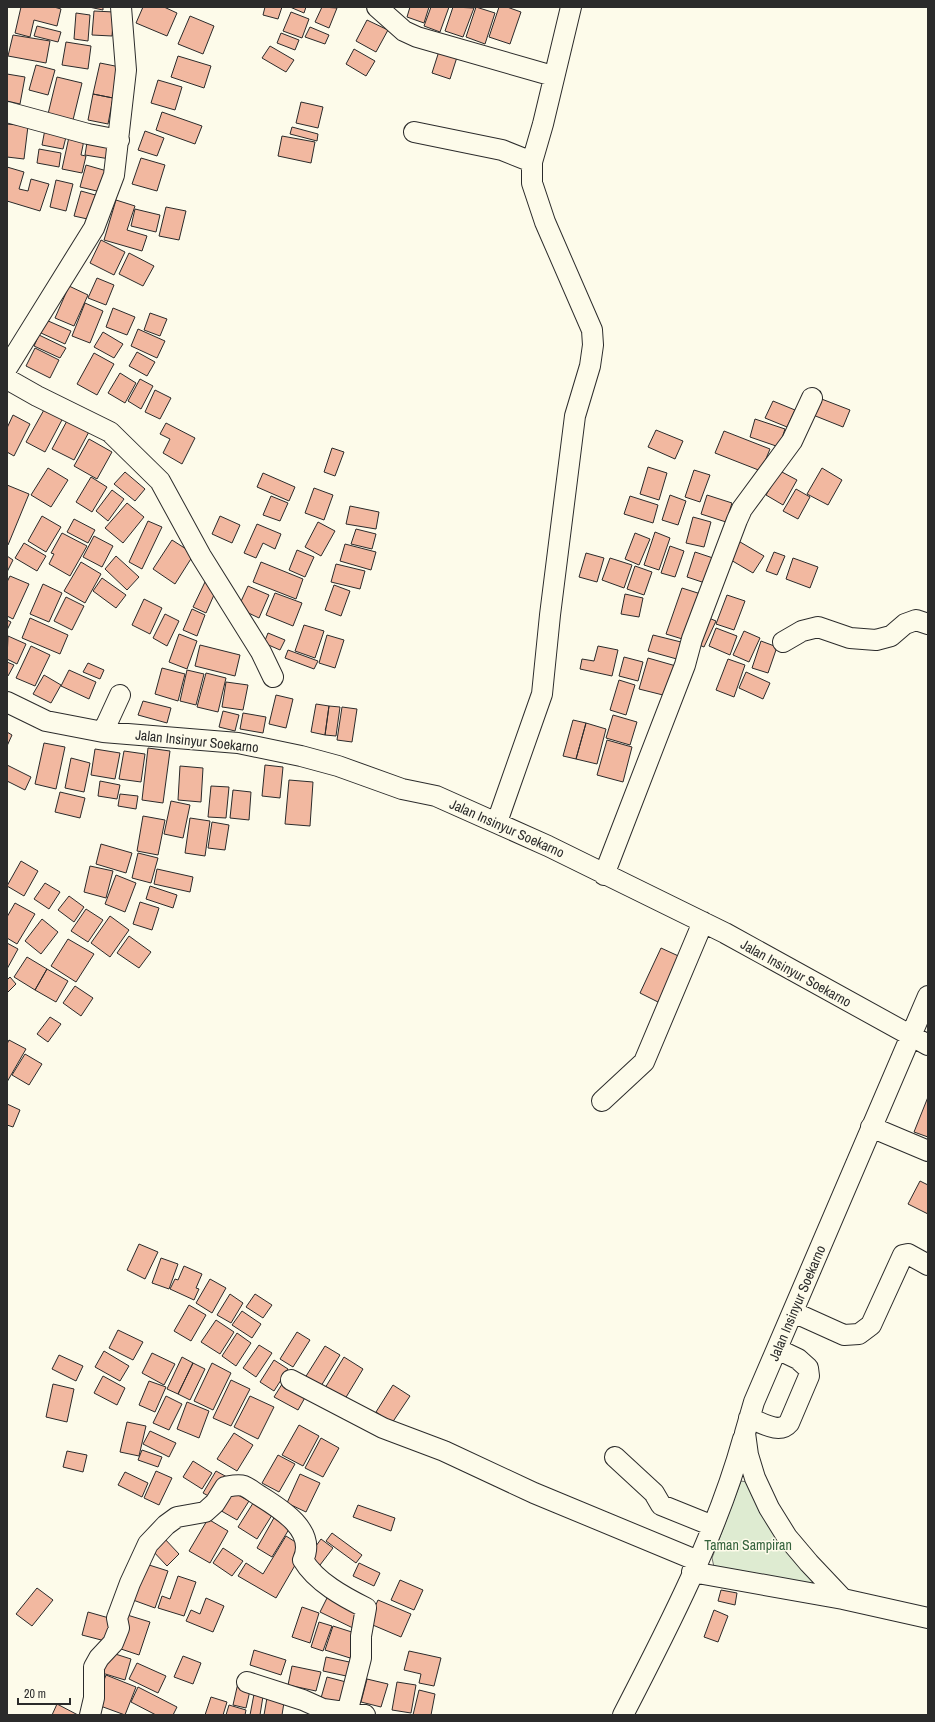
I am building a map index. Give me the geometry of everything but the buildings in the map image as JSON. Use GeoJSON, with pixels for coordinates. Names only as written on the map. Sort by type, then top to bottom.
{"type":"FeatureCollection","features":[{"type":"Feature","properties":{"kind":"street"},"geometry":{"type":"LineString","coordinates":[[122,7],[126,70],[114,175],[94,228],[8,371],[37,396],[110,432],[160,481],[201,556],[262,652],[273,676]]}},
{"type":"Feature","properties":{"kind":"street"},"geometry":{"type":"LineString","coordinates":[[377,7],[404,31],[417,37],[553,76]]}},
{"type":"Feature","properties":{"kind":"street"},"geometry":{"type":"LineString","coordinates":[[497,822],[542,694],[550,615],[575,416],[590,366],[594,345],[592,330],[545,222],[532,182],[532,162],[543,124],[553,76],[571,7]]}},
{"type":"Feature","properties":{"kind":"street"},"geometry":{"type":"LineString","coordinates":[[7,112],[88,134],[119,140]]}},
{"type":"Feature","properties":{"kind":"street"},"geometry":{"type":"LineString","coordinates":[[414,132],[502,150],[532,162]]}},
{"type":"Feature","properties":{"kind":"street"},"geometry":{"type":"LineString","coordinates":[[604,875],[685,665],[692,639],[737,520],[742,509],[792,440],[812,398]]}},
{"type":"Feature","properties":{"kind":"street"},"geometry":{"type":"LineString","coordinates":[[783,642],[802,631],[818,627],[850,638],[876,640],[891,636],[905,624],[916,620],[928,624]]}},
{"type":"Feature","properties":{"kind":"street"},"geometry":{"type":"LineString","coordinates":[[103,732],[120,695]]}},
{"type":"Feature","properties":{"kind":"street","name":"Jalan Insinyur Soekarno"},"geometry":{"type":"LineString","coordinates":[[7,702],[46,721],[103,732],[238,743],[301,756],[338,766],[402,789],[436,796],[548,846],[604,875],[703,922],[910,1036],[777,1349],[747,1425],[748,1456],[755,1478],[769,1508],[792,1542],[843,1598]]}},
{"type":"Feature","properties":{"kind":"street"},"geometry":{"type":"LineString","coordinates":[[602,1101],[644,1062],[703,922]]}},
{"type":"Feature","properties":{"kind":"street"},"geometry":{"type":"LineString","coordinates":[[928,996],[910,1036],[928,1045]]}},
{"type":"Feature","properties":{"kind":"street"},"geometry":{"type":"LineString","coordinates":[[871,1127],[928,1151]]}},
{"type":"Feature","properties":{"kind":"street"},"geometry":{"type":"LineString","coordinates":[[793,1312],[844,1335],[859,1334],[871,1325],[904,1255],[908,1254],[928,1265]]}},
{"type":"Feature","properties":{"kind":"street"},"geometry":{"type":"LineString","coordinates":[[624,1715],[713,1526],[736,1464],[747,1425],[778,1429],[785,1427],[789,1423],[809,1376],[808,1368],[798,1359],[777,1349]]}},
{"type":"Feature","properties":{"kind":"street"},"geometry":{"type":"LineString","coordinates":[[291,1380],[383,1428],[444,1451],[695,1566],[928,1618]]}},
{"type":"Feature","properties":{"kind":"street"},"geometry":{"type":"LineString","coordinates":[[615,1457],[654,1493],[661,1505],[713,1526]]}},
{"type":"Feature","properties":{"kind":"street"},"geometry":{"type":"LineString","coordinates":[[90,1715],[94,1698],[94,1667],[98,1658],[113,1643],[119,1628],[117,1618],[130,1583],[148,1544],[166,1525],[177,1517],[205,1512],[215,1503],[225,1487],[233,1486],[244,1486],[279,1507],[299,1528],[307,1541],[308,1551],[303,1560],[309,1570],[348,1599],[366,1608],[361,1636],[361,1658],[356,1714],[322,1709],[303,1700],[247,1682]]}},
{"type":"Feature","properties":{"kind":"green space","name":"Taman Sampiran"},"geometry":{"type":"Polygon","coordinates":[[[741,1481],[747,1482],[818,1585],[714,1567],[712,1558],[741,1481]]]}}]}
